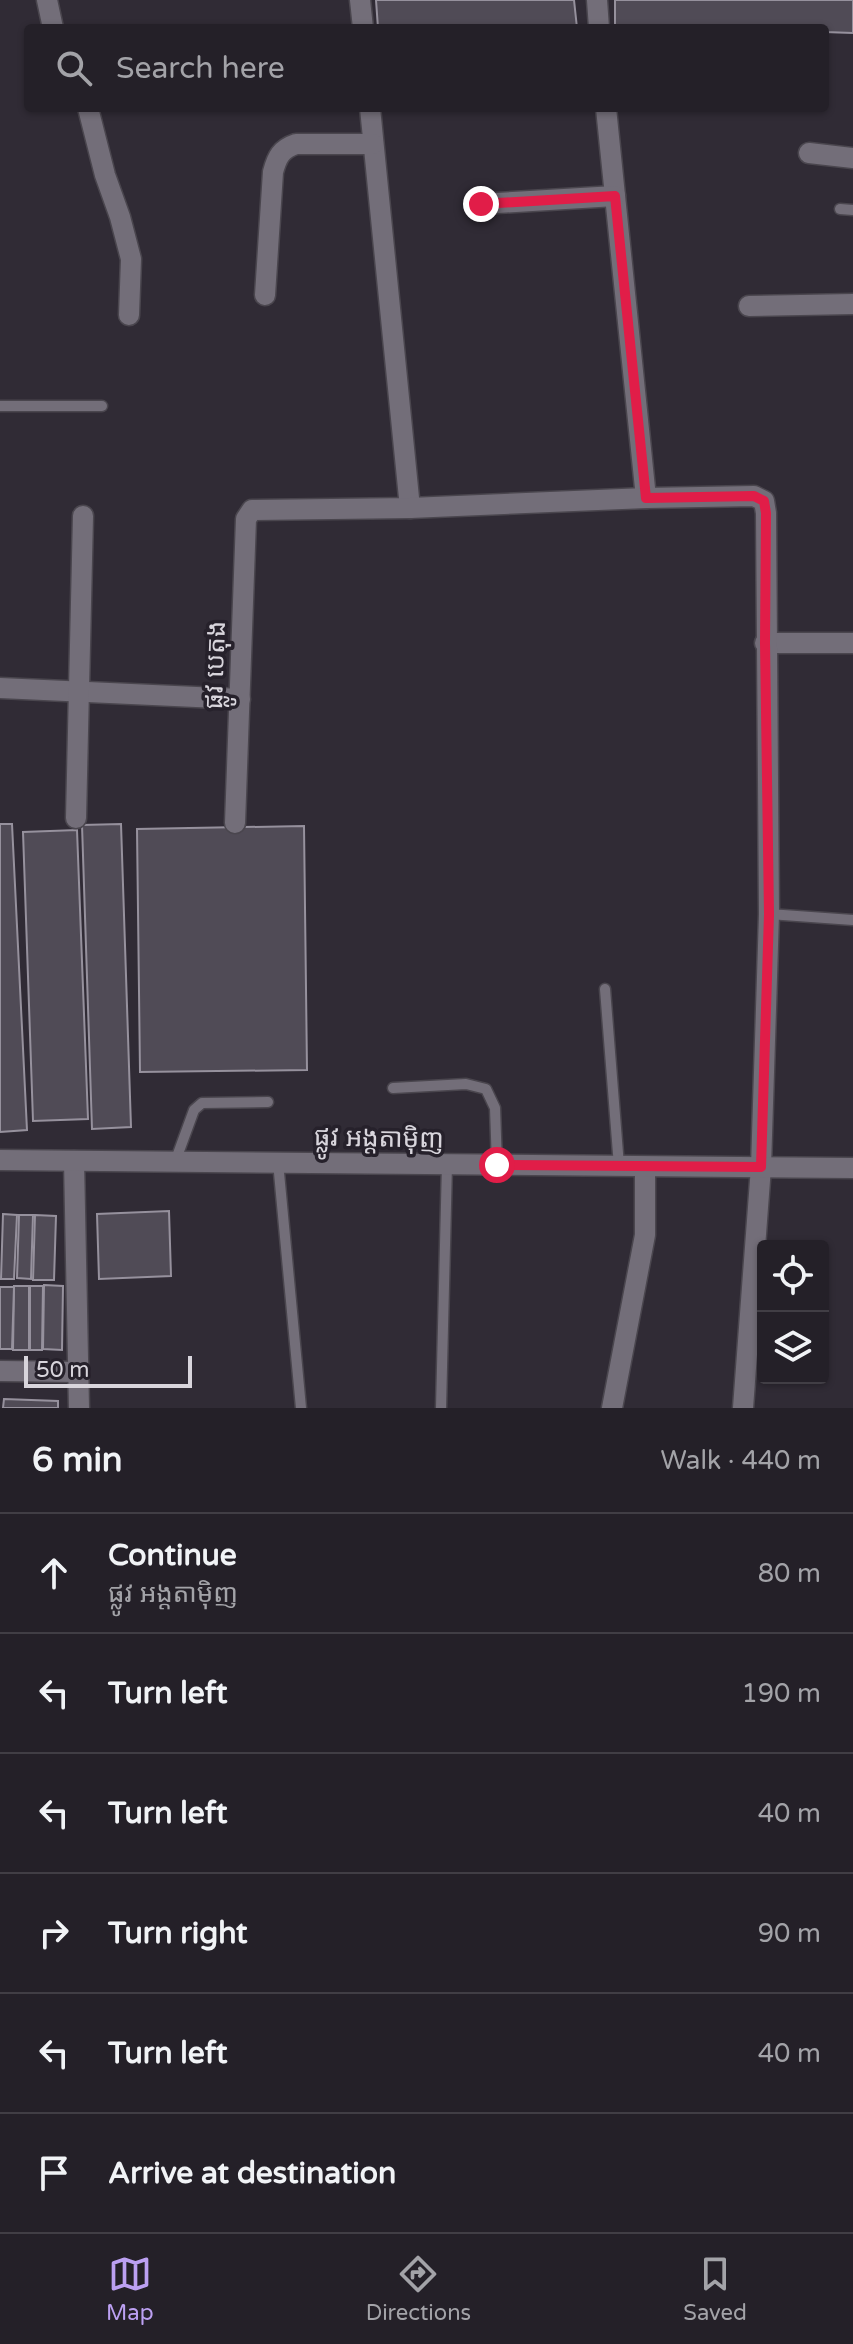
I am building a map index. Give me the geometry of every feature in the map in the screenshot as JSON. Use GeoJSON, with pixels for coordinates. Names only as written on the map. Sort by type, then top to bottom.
{"type":"FeatureCollection","features":[{"type":"Feature","properties":{"kind":"street"},"geometry":{"type":"LineString","coordinates":[[47,0],[52,24]]}},
{"type":"Feature","properties":{"kind":"street"},"geometry":{"type":"LineString","coordinates":[[360,0],[363,24]]}},
{"type":"Feature","properties":{"kind":"street"},"geometry":{"type":"LineString","coordinates":[[597,0],[599,24]]}},
{"type":"Feature","properties":{"kind":"street"},"geometry":{"type":"LineString","coordinates":[[89,112],[131,259],[129,315]]}},
{"type":"Feature","properties":{"kind":"street"},"geometry":{"type":"LineString","coordinates":[[370,112],[410,508],[646,498],[754,496],[764,501],[769,914],[761,1167],[743,1408]]}},
{"type":"Feature","properties":{"kind":"street"},"geometry":{"type":"LineString","coordinates":[[606,112],[646,498]]}},
{"type":"Feature","properties":{"kind":"street"},"geometry":{"type":"LineString","coordinates":[[265,295],[276,159],[285,148],[296,144],[373,144]]}},
{"type":"Feature","properties":{"kind":"street"},"geometry":{"type":"LineString","coordinates":[[809,153],[853,158]]}},
{"type":"Feature","properties":{"kind":"street"},"geometry":{"type":"LineString","coordinates":[[481,204],[615,196]]}},
{"type":"Feature","properties":{"kind":"street"},"geometry":{"type":"LineString","coordinates":[[749,306],[853,304]]}},
{"type":"Feature","properties":{"kind":"street","name":"ផ្លូវ បេតុង"},"geometry":{"type":"LineString","coordinates":[[235,823],[246,519],[252,510],[410,508]]}},
{"type":"Feature","properties":{"kind":"street"},"geometry":{"type":"LineString","coordinates":[[76,818],[83,516]]}},
{"type":"Feature","properties":{"kind":"street"},"geometry":{"type":"LineString","coordinates":[[765,643],[853,643]]}},
{"type":"Feature","properties":{"kind":"street"},"geometry":{"type":"LineString","coordinates":[[0,688],[240,699]]}},
{"type":"Feature","properties":{"kind":"street","name":"ផ្លូវ អង្តតាម៉ិញ"},"geometry":{"type":"LineString","coordinates":[[0,1160],[853,1168]]}},
{"type":"Feature","properties":{"kind":"street"},"geometry":{"type":"LineString","coordinates":[[74,1161],[79,1408]]}},
{"type":"Feature","properties":{"kind":"street"},"geometry":{"type":"LineString","coordinates":[[612,1408],[645,1235],[645,1167]]}},
{"type":"Feature","properties":{"kind":"street"},"geometry":{"type":"LineString","coordinates":[[0,1371],[79,1372]]}},
{"type":"Feature","properties":{"kind":"lane"},"geometry":{"type":"LineString","coordinates":[[840,209],[853,210]]}},
{"type":"Feature","properties":{"kind":"lane"},"geometry":{"type":"LineString","coordinates":[[0,406],[102,406]]}},
{"type":"Feature","properties":{"kind":"lane"},"geometry":{"type":"LineString","coordinates":[[769,914],[853,920]]}},
{"type":"Feature","properties":{"kind":"lane"},"geometry":{"type":"LineString","coordinates":[[605,989],[619,1166]]}},
{"type":"Feature","properties":{"kind":"lane"},"geometry":{"type":"LineString","coordinates":[[393,1088],[466,1084],[486,1089],[495,1108],[497,1165]]}},
{"type":"Feature","properties":{"kind":"lane"},"geometry":{"type":"LineString","coordinates":[[175,1162],[194,1110],[202,1103],[268,1102]]}},
{"type":"Feature","properties":{"kind":"lane"},"geometry":{"type":"LineString","coordinates":[[278,1162],[301,1408]]}},
{"type":"Feature","properties":{"kind":"lane"},"geometry":{"type":"LineString","coordinates":[[441,1408],[447,1164]]}},
{"type":"Feature","properties":{"kind":"building"},"geometry":{"type":"Polygon","coordinates":[[[376,0],[574,0],[577,24],[378,24],[376,0]]]}},
{"type":"Feature","properties":{"kind":"building"},"geometry":{"type":"Polygon","coordinates":[[[615,0],[853,0],[853,33],[829,32],[829,24],[615,24],[615,0]]]}},
{"type":"Feature","properties":{"kind":"building"},"geometry":{"type":"Polygon","coordinates":[[[0,824],[12,824],[27,1130],[0,1132],[0,824]]]}},
{"type":"Feature","properties":{"kind":"building"},"geometry":{"type":"Polygon","coordinates":[[[121,824],[131,1127],[92,1129],[82,825],[121,824]]]}},
{"type":"Feature","properties":{"kind":"building"},"geometry":{"type":"Polygon","coordinates":[[[304,826],[307,1070],[140,1072],[137,829],[304,826]]]}},
{"type":"Feature","properties":{"kind":"building"},"geometry":{"type":"Polygon","coordinates":[[[77,830],[88,1119],[33,1121],[23,832],[77,830]]]}},
{"type":"Feature","properties":{"kind":"building"},"geometry":{"type":"Polygon","coordinates":[[[169,1211],[171,1276],[99,1279],[97,1214],[169,1211]]]}},
{"type":"Feature","properties":{"kind":"building"},"geometry":{"type":"Polygon","coordinates":[[[3,1214],[17,1215],[14,1279],[1,1279],[3,1214]]]}},
{"type":"Feature","properties":{"kind":"building"},"geometry":{"type":"Polygon","coordinates":[[[19,1215],[33,1215],[31,1279],[17,1278],[19,1215]]]}},
{"type":"Feature","properties":{"kind":"building"},"geometry":{"type":"Polygon","coordinates":[[[35,1215],[56,1216],[54,1280],[33,1280],[35,1215]]]}},
{"type":"Feature","properties":{"kind":"building"},"geometry":{"type":"Polygon","coordinates":[[[44,1285],[63,1286],[62,1350],[43,1349],[44,1285]]]}},
{"type":"Feature","properties":{"kind":"building"},"geometry":{"type":"Polygon","coordinates":[[[14,1286],[29,1286],[29,1350],[13,1350],[14,1286]]]}},
{"type":"Feature","properties":{"kind":"building"},"geometry":{"type":"Polygon","coordinates":[[[30,1286],[43,1286],[42,1350],[30,1350],[30,1286]]]}},
{"type":"Feature","properties":{"kind":"building"},"geometry":{"type":"Polygon","coordinates":[[[0,1287],[14,1287],[12,1349],[0,1349],[0,1287]]]}},
{"type":"Feature","properties":{"kind":"building"},"geometry":{"type":"Polygon","coordinates":[[[4,1399],[58,1401],[58,1408],[3,1408],[4,1399]]]}},
{"type":"Feature","properties":{"kind":"route"},"geometry":{"type":"LineString","coordinates":[[481,204],[615,196],[646,498],[754,496],[764,501],[766,513],[769,914],[761,1167],[497,1165]]}}]}
